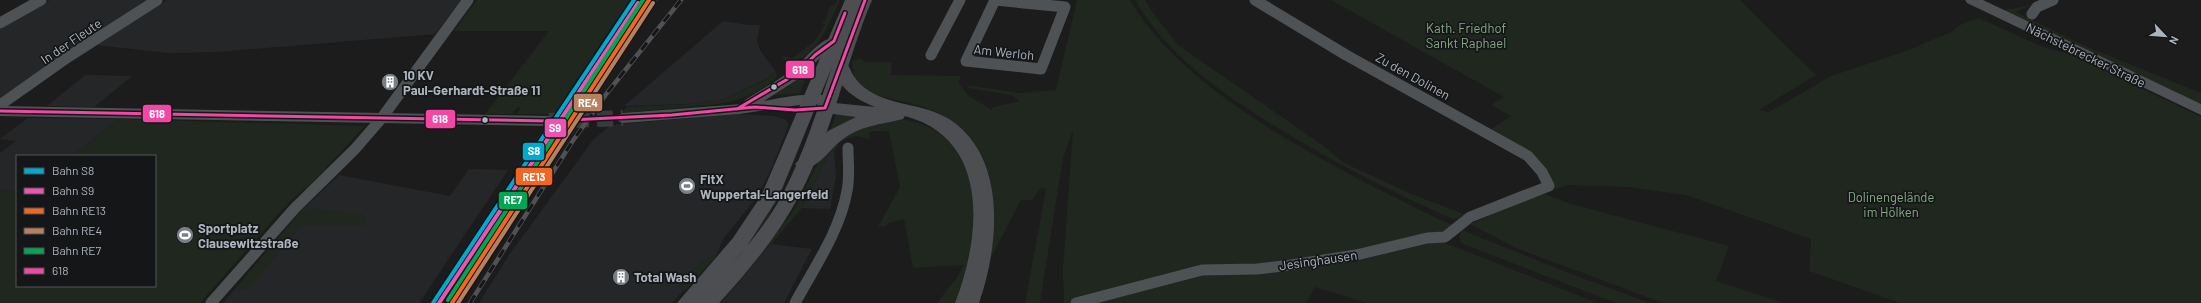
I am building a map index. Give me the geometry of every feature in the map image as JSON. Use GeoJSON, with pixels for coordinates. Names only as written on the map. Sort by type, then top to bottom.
{"type":"FeatureCollection","features":[{"type":"Feature","properties":{"kind":"highway"},"geometry":{"type":"LineString","coordinates":[[840,66],[846,80],[855,90],[890,109]]}},
{"type":"Feature","properties":{"kind":"highway"},"geometry":{"type":"LineString","coordinates":[[818,104],[890,109],[926,116],[953,132],[964,144],[980,178],[984,217],[982,241],[974,283],[967,303]]}},
{"type":"Feature","properties":{"kind":"highway"},"geometry":{"type":"LineString","coordinates":[[805,164],[830,138],[848,126],[874,118],[890,109]]}},
{"type":"Feature","properties":{"kind":"main road"},"geometry":{"type":"LineString","coordinates":[[708,303],[763,238],[791,195],[805,164],[834,41],[852,0]]}},
{"type":"Feature","properties":{"kind":"main road"},"geometry":{"type":"LineString","coordinates":[[687,303],[728,258],[759,215],[840,66],[866,0]]}},
{"type":"Feature","properties":{"kind":"street"},"geometry":{"type":"LineString","coordinates":[[0,22],[41,0]]}},
{"type":"Feature","properties":{"kind":"street","name":"In der Fleute"},"geometry":{"type":"LineString","coordinates":[[0,105],[68,57],[157,0]]}},
{"type":"Feature","properties":{"kind":"street"},"geometry":{"type":"LineString","coordinates":[[211,303],[295,208],[355,149],[381,119],[468,0]]}},
{"type":"Feature","properties":{"kind":"street"},"geometry":{"type":"LineString","coordinates":[[932,55],[960,0]]}},
{"type":"Feature","properties":{"kind":"street","name":"Am Werloh"},"geometry":{"type":"LineString","coordinates":[[995,0],[1065,7],[1041,69],[966,61],[995,0]]}},
{"type":"Feature","properties":{"kind":"street","name":"Zu den Dolinen"},"geometry":{"type":"LineString","coordinates":[[1255,0],[1353,58],[1528,156],[1542,172],[1548,186]]}},
{"type":"Feature","properties":{"kind":"street","name":"Nächstebrecker Straße"},"geometry":{"type":"LineString","coordinates":[[1972,0],[2201,110]]}},
{"type":"Feature","properties":{"kind":"street"},"geometry":{"type":"LineString","coordinates":[[2032,14],[2036,7],[2054,0]]}},
{"type":"Feature","properties":{"kind":"street"},"geometry":{"type":"LineString","coordinates":[[738,109],[796,74],[815,55],[834,41]]}},
{"type":"Feature","properties":{"kind":"street"},"geometry":{"type":"LineString","coordinates":[[623,118],[755,107],[771,109],[818,104]]}},
{"type":"Feature","properties":{"kind":"street"},"geometry":{"type":"LineString","coordinates":[[0,111],[549,121]]}},
{"type":"Feature","properties":{"kind":"street"},"geometry":{"type":"LineString","coordinates":[[795,303],[840,216],[846,196],[848,180],[848,148]]}},
{"type":"Feature","properties":{"kind":"street","name":"Jesinghausen"},"geometry":{"type":"LineString","coordinates":[[1076,303],[1202,270],[1257,269],[1291,265],[1356,255],[1427,238],[1445,238],[1470,217],[1507,201],[1548,186]]}},
{"type":"Feature","properties":{"kind":"shaded area"},"geometry":{"type":"Polygon","coordinates":[[[50,0],[147,0],[79,43],[0,98],[0,27],[50,0]]]}},
{"type":"Feature","properties":{"kind":"shaded area"},"geometry":{"type":"Polygon","coordinates":[[[167,0],[461,0],[435,34],[217,52],[168,53],[96,45],[167,0]]]}},
{"type":"Feature","properties":{"kind":"shaded area"},"geometry":{"type":"Polygon","coordinates":[[[630,0],[659,0],[555,162],[519,165],[630,0]]]}},
{"type":"Feature","properties":{"kind":"shaded area"},"geometry":{"type":"Polygon","coordinates":[[[723,21],[760,25],[757,40],[760,50],[776,72],[770,74],[769,78],[724,99],[690,104],[624,106],[723,21]]]}},
{"type":"Feature","properties":{"kind":"shaded area"},"geometry":{"type":"Polygon","coordinates":[[[85,75],[132,76],[94,107],[47,106],[85,75]]]}},
{"type":"Feature","properties":{"kind":"shaded area"},"geometry":{"type":"Polygon","coordinates":[[[738,114],[774,116],[785,119],[789,124],[773,165],[757,197],[723,239],[717,254],[672,303],[479,303],[509,255],[593,140],[611,125],[738,114]]]}},
{"type":"Feature","properties":{"kind":"shaded area"},"geometry":{"type":"Polygon","coordinates":[[[28,118],[119,119],[73,155],[16,155],[16,191],[0,190],[0,153],[16,141],[0,139],[28,118]]]}},
{"type":"Feature","properties":{"kind":"shaded area"},"geometry":{"type":"Polygon","coordinates":[[[830,151],[834,152],[836,175],[830,209],[802,208],[830,151]]]}},
{"type":"Feature","properties":{"kind":"shaded area"},"geometry":{"type":"Polygon","coordinates":[[[469,169],[508,170],[419,303],[223,303],[301,211],[339,175],[450,196],[469,169]]]}},
{"type":"Feature","properties":{"kind":"shaded area"},"geometry":{"type":"Polygon","coordinates":[[[771,244],[812,249],[784,303],[721,303],[771,244]]]}},
{"type":"Feature","properties":{"kind":"green space"},"geometry":{"type":"Polygon","coordinates":[[[477,0],[630,0],[554,114],[516,114],[521,107],[518,107],[512,114],[485,114],[549,31],[454,31],[477,0]]]}},
{"type":"Feature","properties":{"kind":"green space"},"geometry":{"type":"Polygon","coordinates":[[[837,0],[840,0],[826,29],[814,48],[797,60],[786,62],[782,56],[792,58],[815,41],[825,24],[821,23],[825,21],[830,6],[834,6],[837,0]]]}},
{"type":"Feature","properties":{"kind":"green space"},"geometry":{"type":"Polygon","coordinates":[[[1077,0],[1130,0],[1152,31],[1179,60],[1210,87],[1244,112],[1280,135],[1352,176],[1454,226],[1449,231],[1312,259],[1218,267],[1074,299],[1069,303],[1064,303],[1063,268],[1073,130],[1063,158],[1040,303],[1025,303],[1046,189],[1040,188],[1032,200],[1021,200],[987,265],[991,226],[989,174],[966,132],[941,114],[921,106],[868,93],[859,87],[854,76],[852,60],[862,59],[864,62],[892,62],[891,75],[960,76],[959,83],[968,95],[992,110],[991,108],[1020,101],[1011,95],[969,88],[966,85],[1019,93],[1056,90],[1077,0]]]}},
{"type":"Feature","properties":{"kind":"green space"},"geometry":{"type":"Polygon","coordinates":[[[1135,0],[1145,0],[1153,13],[1178,45],[1321,144],[1344,163],[1414,195],[1464,214],[1457,219],[1453,219],[1389,189],[1306,145],[1243,106],[1202,76],[1183,59],[1165,41],[1135,0]]]}},
{"type":"Feature","properties":{"kind":"green space"},"geometry":{"type":"Polygon","coordinates":[[[1331,0],[1740,0],[1816,75],[1759,110],[1769,112],[1831,76],[1906,51],[1951,32],[1963,23],[1979,18],[2043,47],[2070,54],[2201,117],[2201,303],[1900,303],[1809,271],[1811,239],[1686,195],[1627,187],[1569,185],[1555,189],[1544,173],[1488,131],[1511,116],[1491,105],[1504,97],[1331,0]]]}},
{"type":"Feature","properties":{"kind":"green space"},"geometry":{"type":"Polygon","coordinates":[[[2034,4],[2016,12],[2085,46],[2201,93],[2201,107],[2001,11],[2034,4]]]}},
{"type":"Feature","properties":{"kind":"green space"},"geometry":{"type":"Polygon","coordinates":[[[810,68],[800,93],[767,96],[810,68]]]}},
{"type":"Feature","properties":{"kind":"green space"},"geometry":{"type":"Polygon","coordinates":[[[776,72],[777,77],[764,87],[750,95],[734,101],[718,104],[621,113],[627,107],[690,104],[724,99],[764,81],[769,78],[770,74],[776,72]]]}},
{"type":"Feature","properties":{"kind":"green space"},"geometry":{"type":"Polygon","coordinates":[[[837,111],[867,115],[830,132],[837,111]]]}},
{"type":"Feature","properties":{"kind":"green space"},"geometry":{"type":"Polygon","coordinates":[[[811,118],[779,197],[759,233],[728,273],[694,303],[811,118]]]}},
{"type":"Feature","properties":{"kind":"green space"},"geometry":{"type":"Polygon","coordinates":[[[119,119],[365,126],[312,183],[290,201],[200,303],[0,303],[0,190],[16,191],[16,287],[156,287],[156,155],[73,155],[119,119]]]}},
{"type":"Feature","properties":{"kind":"green space"},"geometry":{"type":"Polygon","coordinates":[[[902,119],[921,124],[937,132],[949,142],[959,155],[966,169],[974,203],[975,244],[974,254],[959,303],[937,303],[957,277],[964,265],[913,268],[904,219],[888,223],[886,226],[878,227],[900,187],[889,131],[869,132],[869,139],[856,136],[840,141],[834,152],[830,151],[802,208],[721,303],[716,303],[783,225],[796,207],[823,153],[844,132],[902,119]]]}},
{"type":"Feature","properties":{"kind":"green space"},"geometry":{"type":"Polygon","coordinates":[[[1542,193],[1571,204],[1729,246],[1716,281],[1783,303],[1663,303],[1516,248],[1470,224],[1542,193]]]}},
{"type":"Feature","properties":{"kind":"green space"},"geometry":{"type":"Polygon","coordinates":[[[310,209],[360,213],[366,220],[363,226],[301,226],[249,288],[239,291],[235,289],[301,211],[310,209]]]}},
{"type":"Feature","properties":{"kind":"green space"},"geometry":{"type":"Polygon","coordinates":[[[1462,230],[1566,272],[1650,303],[1617,303],[1605,299],[1461,243],[1459,237],[1462,230]]]}},
{"type":"Feature","properties":{"kind":"green space"},"geometry":{"type":"Polygon","coordinates":[[[1440,241],[1598,303],[1367,303],[1315,287],[1306,303],[1085,303],[1178,278],[1382,252],[1440,241]]]}},
{"type":"Feature","properties":{"kind":"green space"},"geometry":{"type":"Polygon","coordinates":[[[716,254],[716,257],[683,293],[680,283],[701,261],[716,254]]]}},
{"type":"Feature","properties":{"kind":"tunnel"},"geometry":{"type":"LineString","coordinates":[[549,121],[623,118]]}},
{"type":"Feature","properties":{"kind":"railway"},"geometry":{"type":"LineString","coordinates":[[470,303],[572,142],[607,93],[681,0]]}},
{"type":"Feature","properties":{"kind":"rail line","name":"S8"},"geometry":{"type":"LineString","coordinates":[[433,303],[634,0]]}},
{"type":"Feature","properties":{"kind":"rail line","name":"RE7"},"geometry":{"type":"LineString","coordinates":[[448,300],[643,0]]}},
{"type":"Feature","properties":{"kind":"rail line","name":"RE13"},"geometry":{"type":"LineString","coordinates":[[452,303],[649,0]]}},
{"type":"Feature","properties":{"kind":"rail line","name":"S9"},"geometry":{"type":"LineString","coordinates":[[439,303],[638,3]]}},
{"type":"Feature","properties":{"kind":"rail line","name":"RE4"},"geometry":{"type":"LineString","coordinates":[[458,303],[653,3]]}},
{"type":"Feature","properties":{"kind":"transit line","name":"618"},"geometry":{"type":"LineString","coordinates":[[0,111],[549,121],[672,115],[755,107],[795,110],[825,108],[865,0]]}},
{"type":"Feature","properties":{"kind":"transit line","name":"618"},"geometry":{"type":"LineString","coordinates":[[737,109],[796,74],[815,55],[834,41],[845,13]]}},
{"type":"Feature","properties":{"kind":"place","name":"10 KV Paul-Gerhardt-Straße 11"},"geometry":{"type":"Point","coordinates":[390,82]}},
{"type":"Feature","properties":{"kind":"place","name":"FitX Wuppertal-Langerfeld"},"geometry":{"type":"Point","coordinates":[687,186]}},
{"type":"Feature","properties":{"kind":"place","name":"Sportplatz Clausewitzstraße"},"geometry":{"type":"Point","coordinates":[185,235]}},
{"type":"Feature","properties":{"kind":"place","name":"Total Wash"},"geometry":{"type":"Point","coordinates":[621,277]}},
{"type":"Feature","properties":{"kind":"park label","name":"Kath. Friedhof Sankt Raphael"},"geometry":{"type":"Point","coordinates":[1466,36]}},
{"type":"Feature","properties":{"kind":"park label","name":"Dolinengelände im Hölken"},"geometry":{"type":"Point","coordinates":[1891,204]}}]}
